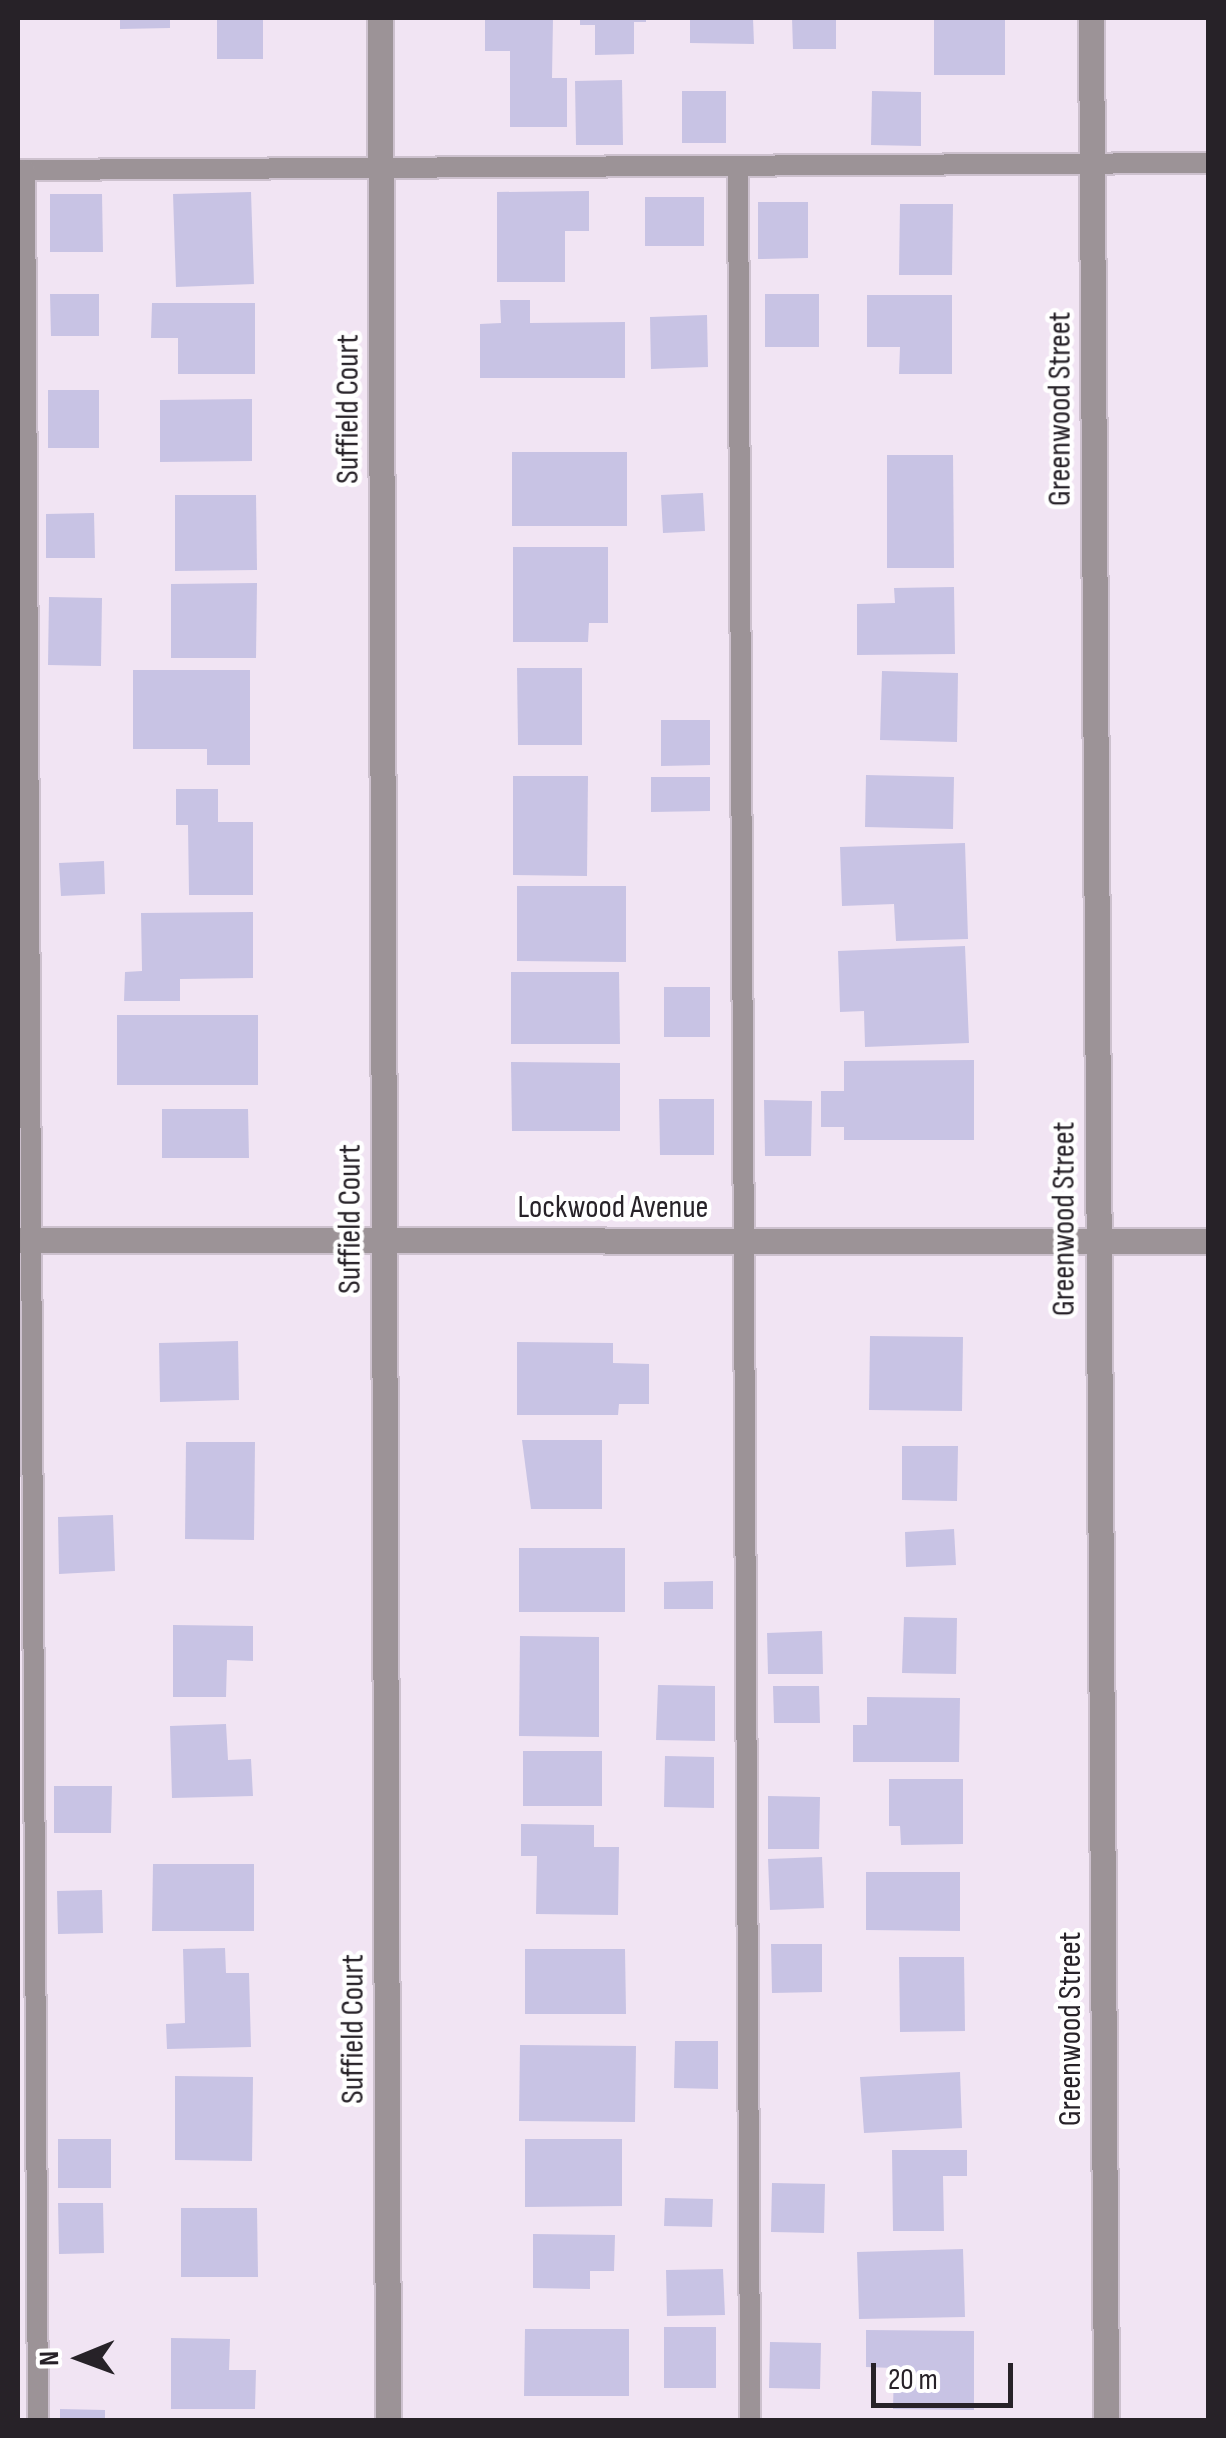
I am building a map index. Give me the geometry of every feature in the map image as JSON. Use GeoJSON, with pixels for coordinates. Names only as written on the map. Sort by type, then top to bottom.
{"type":"FeatureCollection","features":[{"type":"Feature","properties":{"kind":"street","name":"Suffield Court"},"geometry":{"type":"LineString","coordinates":[[380,18],[388,2420]]}},
{"type":"Feature","properties":{"kind":"street","name":"Greenwood Street"},"geometry":{"type":"LineString","coordinates":[[1091,18],[1106,2420]]}},
{"type":"Feature","properties":{"kind":"street","name":"Lockwood Avenue"},"geometry":{"type":"LineString","coordinates":[[24,1240],[1208,1241]]}},
{"type":"Feature","properties":{"kind":"lane"},"geometry":{"type":"LineString","coordinates":[[38,2420],[24,1240],[21,170],[380,171],[1208,163]]}},
{"type":"Feature","properties":{"kind":"lane"},"geometry":{"type":"LineString","coordinates":[[738,167],[750,2420]]}},
{"type":"Feature","properties":{"kind":"building"},"geometry":{"type":"Polygon","coordinates":[[[120,18],[170,18],[170,28],[120,29],[120,18]]]}},
{"type":"Feature","properties":{"kind":"building"},"geometry":{"type":"Polygon","coordinates":[[[217,18],[263,18],[263,59],[217,59],[217,18]]]}},
{"type":"Feature","properties":{"kind":"building"},"geometry":{"type":"Polygon","coordinates":[[[485,18],[553,18],[552,78],[567,78],[567,127],[510,127],[510,51],[485,51],[485,18]]]}},
{"type":"Feature","properties":{"kind":"building"},"geometry":{"type":"Polygon","coordinates":[[[580,18],[646,18],[646,22],[634,22],[634,54],[595,55],[595,25],[580,25],[580,18]]]}},
{"type":"Feature","properties":{"kind":"building"},"geometry":{"type":"Polygon","coordinates":[[[690,18],[753,18],[754,44],[690,43],[690,18]]]}},
{"type":"Feature","properties":{"kind":"building"},"geometry":{"type":"Polygon","coordinates":[[[792,18],[836,18],[836,49],[793,49],[792,18]]]}},
{"type":"Feature","properties":{"kind":"building"},"geometry":{"type":"Polygon","coordinates":[[[934,18],[1005,18],[1005,75],[934,75],[934,18]]]}},
{"type":"Feature","properties":{"kind":"building"},"geometry":{"type":"Polygon","coordinates":[[[622,80],[623,145],[576,145],[575,81],[622,80]]]}},
{"type":"Feature","properties":{"kind":"building"},"geometry":{"type":"Polygon","coordinates":[[[682,91],[726,91],[726,143],[682,143],[682,91]]]}},
{"type":"Feature","properties":{"kind":"building"},"geometry":{"type":"Polygon","coordinates":[[[872,91],[921,92],[921,146],[871,145],[872,91]]]}},
{"type":"Feature","properties":{"kind":"building"},"geometry":{"type":"Polygon","coordinates":[[[589,191],[589,231],[565,231],[565,282],[497,282],[497,192],[589,191]]]}},
{"type":"Feature","properties":{"kind":"building"},"geometry":{"type":"Polygon","coordinates":[[[251,192],[254,284],[176,287],[173,194],[251,192]]]}},
{"type":"Feature","properties":{"kind":"building"},"geometry":{"type":"Polygon","coordinates":[[[50,194],[102,194],[103,252],[50,252],[50,194]]]}},
{"type":"Feature","properties":{"kind":"building"},"geometry":{"type":"Polygon","coordinates":[[[645,197],[704,197],[704,246],[645,246],[645,197]]]}},
{"type":"Feature","properties":{"kind":"building"},"geometry":{"type":"Polygon","coordinates":[[[758,202],[808,202],[808,258],[758,259],[758,202]]]}},
{"type":"Feature","properties":{"kind":"building"},"geometry":{"type":"Polygon","coordinates":[[[900,204],[953,204],[952,275],[899,275],[900,204]]]}},
{"type":"Feature","properties":{"kind":"building"},"geometry":{"type":"Polygon","coordinates":[[[50,294],[99,294],[99,336],[51,336],[50,294]]]}},
{"type":"Feature","properties":{"kind":"building"},"geometry":{"type":"Polygon","coordinates":[[[765,294],[819,294],[819,347],[765,347],[765,294]]]}},
{"type":"Feature","properties":{"kind":"building"},"geometry":{"type":"Polygon","coordinates":[[[867,295],[952,295],[952,374],[899,374],[900,347],[867,347],[867,295]]]}},
{"type":"Feature","properties":{"kind":"building"},"geometry":{"type":"Polygon","coordinates":[[[500,300],[530,300],[530,323],[625,322],[625,378],[480,378],[480,324],[501,323],[500,300]]]}},
{"type":"Feature","properties":{"kind":"building"},"geometry":{"type":"Polygon","coordinates":[[[152,303],[255,303],[255,374],[178,374],[178,338],[151,338],[152,303]]]}},
{"type":"Feature","properties":{"kind":"building"},"geometry":{"type":"Polygon","coordinates":[[[707,315],[708,367],[651,369],[650,317],[707,315]]]}},
{"type":"Feature","properties":{"kind":"building"},"geometry":{"type":"Polygon","coordinates":[[[48,390],[99,390],[99,448],[48,448],[48,390]]]}},
{"type":"Feature","properties":{"kind":"building"},"geometry":{"type":"Polygon","coordinates":[[[252,399],[252,461],[160,462],[160,400],[252,399]]]}},
{"type":"Feature","properties":{"kind":"building"},"geometry":{"type":"Polygon","coordinates":[[[512,452],[627,452],[627,526],[512,526],[512,452]]]}},
{"type":"Feature","properties":{"kind":"building"},"geometry":{"type":"Polygon","coordinates":[[[887,455],[953,455],[954,568],[887,568],[887,455]]]}},
{"type":"Feature","properties":{"kind":"building"},"geometry":{"type":"Polygon","coordinates":[[[703,493],[705,531],[663,533],[661,495],[703,493]]]}},
{"type":"Feature","properties":{"kind":"building"},"geometry":{"type":"Polygon","coordinates":[[[175,495],[256,495],[257,570],[175,571],[175,495]]]}},
{"type":"Feature","properties":{"kind":"building"},"geometry":{"type":"Polygon","coordinates":[[[94,513],[95,558],[46,558],[46,514],[94,513]]]}},
{"type":"Feature","properties":{"kind":"building"},"geometry":{"type":"Polygon","coordinates":[[[513,547],[608,547],[608,623],[589,623],[588,642],[513,642],[513,547]]]}},
{"type":"Feature","properties":{"kind":"building"},"geometry":{"type":"Polygon","coordinates":[[[257,583],[256,658],[171,658],[171,584],[257,583]]]}},
{"type":"Feature","properties":{"kind":"building"},"geometry":{"type":"Polygon","coordinates":[[[954,587],[955,654],[857,655],[857,604],[895,603],[894,588],[954,587]]]}},
{"type":"Feature","properties":{"kind":"building"},"geometry":{"type":"Polygon","coordinates":[[[49,597],[102,598],[101,666],[48,665],[49,597]]]}},
{"type":"Feature","properties":{"kind":"building"},"geometry":{"type":"Polygon","coordinates":[[[517,668],[582,668],[582,745],[518,745],[517,668]]]}},
{"type":"Feature","properties":{"kind":"building"},"geometry":{"type":"Polygon","coordinates":[[[133,670],[250,670],[250,765],[207,765],[207,749],[133,749],[133,670]]]}},
{"type":"Feature","properties":{"kind":"building"},"geometry":{"type":"Polygon","coordinates":[[[882,671],[958,673],[957,742],[880,740],[882,671]]]}},
{"type":"Feature","properties":{"kind":"building"},"geometry":{"type":"Polygon","coordinates":[[[661,720],[710,720],[710,765],[661,766],[661,720]]]}},
{"type":"Feature","properties":{"kind":"building"},"geometry":{"type":"Polygon","coordinates":[[[866,775],[954,777],[953,829],[865,827],[866,775]]]}},
{"type":"Feature","properties":{"kind":"building"},"geometry":{"type":"Polygon","coordinates":[[[513,776],[588,776],[587,876],[513,875],[513,776]]]}},
{"type":"Feature","properties":{"kind":"building"},"geometry":{"type":"Polygon","coordinates":[[[651,777],[710,777],[710,811],[651,812],[651,777]]]}},
{"type":"Feature","properties":{"kind":"building"},"geometry":{"type":"Polygon","coordinates":[[[176,789],[218,789],[218,822],[253,822],[253,895],[189,895],[188,825],[176,825],[176,789]]]}},
{"type":"Feature","properties":{"kind":"building"},"geometry":{"type":"Polygon","coordinates":[[[965,843],[968,939],[896,941],[894,904],[842,906],[840,847],[965,843]]]}},
{"type":"Feature","properties":{"kind":"building"},"geometry":{"type":"Polygon","coordinates":[[[104,861],[105,894],[61,896],[59,863],[104,861]]]}},
{"type":"Feature","properties":{"kind":"building"},"geometry":{"type":"Polygon","coordinates":[[[517,886],[626,886],[626,962],[517,961],[517,886]]]}},
{"type":"Feature","properties":{"kind":"building"},"geometry":{"type":"Polygon","coordinates":[[[253,912],[253,978],[180,979],[180,1001],[124,1001],[125,972],[142,971],[141,913],[253,912]]]}},
{"type":"Feature","properties":{"kind":"building"},"geometry":{"type":"Polygon","coordinates":[[[965,946],[969,1043],[865,1047],[864,1011],[840,1012],[838,951],[965,946]]]}},
{"type":"Feature","properties":{"kind":"building"},"geometry":{"type":"Polygon","coordinates":[[[511,972],[619,972],[620,1044],[511,1044],[511,972]]]}},
{"type":"Feature","properties":{"kind":"building"},"geometry":{"type":"Polygon","coordinates":[[[664,987],[710,987],[710,1037],[664,1037],[664,987]]]}},
{"type":"Feature","properties":{"kind":"building"},"geometry":{"type":"Polygon","coordinates":[[[117,1015],[258,1015],[258,1085],[117,1085],[117,1015]]]}},
{"type":"Feature","properties":{"kind":"building"},"geometry":{"type":"Polygon","coordinates":[[[974,1060],[974,1140],[844,1140],[844,1127],[821,1127],[821,1091],[844,1091],[844,1061],[974,1060]]]}},
{"type":"Feature","properties":{"kind":"building"},"geometry":{"type":"Polygon","coordinates":[[[511,1062],[620,1063],[620,1131],[512,1131],[511,1062]]]}},
{"type":"Feature","properties":{"kind":"building"},"geometry":{"type":"Polygon","coordinates":[[[659,1099],[714,1099],[714,1155],[660,1155],[659,1099]]]}},
{"type":"Feature","properties":{"kind":"building"},"geometry":{"type":"Polygon","coordinates":[[[764,1100],[812,1101],[811,1156],[765,1156],[764,1100]]]}},
{"type":"Feature","properties":{"kind":"building"},"geometry":{"type":"Polygon","coordinates":[[[162,1109],[248,1109],[249,1158],[162,1158],[162,1109]]]}},
{"type":"Feature","properties":{"kind":"building"},"geometry":{"type":"Polygon","coordinates":[[[870,1336],[963,1337],[962,1411],[869,1410],[870,1336]]]}},
{"type":"Feature","properties":{"kind":"building"},"geometry":{"type":"Polygon","coordinates":[[[238,1341],[239,1400],[160,1402],[159,1343],[238,1341]]]}},
{"type":"Feature","properties":{"kind":"building"},"geometry":{"type":"Polygon","coordinates":[[[517,1342],[613,1343],[613,1363],[649,1364],[649,1404],[619,1404],[618,1415],[517,1415],[517,1342]]]}},
{"type":"Feature","properties":{"kind":"building"},"geometry":{"type":"Polygon","coordinates":[[[522,1440],[602,1440],[602,1509],[531,1509],[522,1440]]]}},
{"type":"Feature","properties":{"kind":"building"},"geometry":{"type":"Polygon","coordinates":[[[186,1442],[255,1442],[254,1540],[185,1539],[186,1442]]]}},
{"type":"Feature","properties":{"kind":"building"},"geometry":{"type":"Polygon","coordinates":[[[902,1446],[958,1446],[957,1501],[902,1500],[902,1446]]]}},
{"type":"Feature","properties":{"kind":"building"},"geometry":{"type":"Polygon","coordinates":[[[113,1515],[115,1571],[59,1574],[58,1517],[113,1515]]]}},
{"type":"Feature","properties":{"kind":"building"},"geometry":{"type":"Polygon","coordinates":[[[954,1529],[956,1565],[906,1567],[905,1532],[954,1529]]]}},
{"type":"Feature","properties":{"kind":"building"},"geometry":{"type":"Polygon","coordinates":[[[519,1548],[625,1548],[625,1612],[519,1612],[519,1548]]]}},
{"type":"Feature","properties":{"kind":"building"},"geometry":{"type":"Polygon","coordinates":[[[713,1581],[713,1609],[664,1609],[664,1582],[713,1581]]]}},
{"type":"Feature","properties":{"kind":"building"},"geometry":{"type":"Polygon","coordinates":[[[904,1617],[957,1618],[956,1674],[902,1673],[904,1617]]]}},
{"type":"Feature","properties":{"kind":"building"},"geometry":{"type":"Polygon","coordinates":[[[173,1625],[253,1626],[253,1661],[227,1660],[226,1697],[173,1697],[173,1625]]]}},
{"type":"Feature","properties":{"kind":"building"},"geometry":{"type":"Polygon","coordinates":[[[822,1631],[823,1674],[768,1674],[767,1633],[822,1631]]]}},
{"type":"Feature","properties":{"kind":"building"},"geometry":{"type":"Polygon","coordinates":[[[520,1636],[599,1637],[599,1737],[519,1736],[520,1636]]]}},
{"type":"Feature","properties":{"kind":"building"},"geometry":{"type":"Polygon","coordinates":[[[658,1685],[715,1686],[715,1741],[656,1740],[658,1685]]]}},
{"type":"Feature","properties":{"kind":"building"},"geometry":{"type":"Polygon","coordinates":[[[773,1686],[819,1686],[820,1723],[774,1723],[773,1686]]]}},
{"type":"Feature","properties":{"kind":"building"},"geometry":{"type":"Polygon","coordinates":[[[867,1697],[960,1698],[959,1762],[853,1762],[853,1725],[867,1725],[867,1697]]]}},
{"type":"Feature","properties":{"kind":"building"},"geometry":{"type":"Polygon","coordinates":[[[226,1724],[228,1760],[251,1759],[253,1796],[172,1798],[170,1726],[226,1724]]]}},
{"type":"Feature","properties":{"kind":"building"},"geometry":{"type":"Polygon","coordinates":[[[523,1751],[602,1751],[602,1806],[523,1806],[523,1751]]]}},
{"type":"Feature","properties":{"kind":"building"},"geometry":{"type":"Polygon","coordinates":[[[665,1756],[714,1757],[714,1808],[664,1807],[665,1756]]]}},
{"type":"Feature","properties":{"kind":"building"},"geometry":{"type":"Polygon","coordinates":[[[889,1779],[963,1779],[963,1844],[901,1845],[900,1826],[889,1826],[889,1779]]]}},
{"type":"Feature","properties":{"kind":"building"},"geometry":{"type":"Polygon","coordinates":[[[54,1786],[112,1786],[111,1833],[54,1833],[54,1786]]]}},
{"type":"Feature","properties":{"kind":"building"},"geometry":{"type":"Polygon","coordinates":[[[768,1796],[820,1797],[819,1849],[768,1849],[768,1796]]]}},
{"type":"Feature","properties":{"kind":"building"},"geometry":{"type":"Polygon","coordinates":[[[521,1824],[594,1825],[594,1847],[619,1847],[618,1915],[536,1914],[537,1856],[521,1856],[521,1824]]]}},
{"type":"Feature","properties":{"kind":"building"},"geometry":{"type":"Polygon","coordinates":[[[822,1857],[824,1908],[770,1910],[768,1859],[822,1857]]]}},
{"type":"Feature","properties":{"kind":"building"},"geometry":{"type":"Polygon","coordinates":[[[153,1864],[254,1864],[254,1931],[152,1931],[153,1864]]]}},
{"type":"Feature","properties":{"kind":"building"},"geometry":{"type":"Polygon","coordinates":[[[866,1872],[960,1872],[960,1931],[866,1930],[866,1872]]]}},
{"type":"Feature","properties":{"kind":"building"},"geometry":{"type":"Polygon","coordinates":[[[102,1890],[103,1933],[58,1934],[57,1891],[102,1890]]]}},
{"type":"Feature","properties":{"kind":"building"},"geometry":{"type":"Polygon","coordinates":[[[771,1944],[822,1944],[822,1992],[772,1993],[771,1944]]]}},
{"type":"Feature","properties":{"kind":"building"},"geometry":{"type":"Polygon","coordinates":[[[225,1948],[226,1973],[249,1973],[251,2047],[167,2049],[166,2024],[185,2023],[183,1949],[225,1948]]]}},
{"type":"Feature","properties":{"kind":"building"},"geometry":{"type":"Polygon","coordinates":[[[525,1949],[625,1949],[626,2014],[525,2014],[525,1949]]]}},
{"type":"Feature","properties":{"kind":"building"},"geometry":{"type":"Polygon","coordinates":[[[899,1957],[964,1957],[965,2031],[900,2032],[899,1957]]]}},
{"type":"Feature","properties":{"kind":"building"},"geometry":{"type":"Polygon","coordinates":[[[675,2041],[718,2041],[718,2089],[674,2088],[675,2041]]]}},
{"type":"Feature","properties":{"kind":"building"},"geometry":{"type":"Polygon","coordinates":[[[520,2045],[636,2046],[635,2122],[519,2121],[520,2045]]]}},
{"type":"Feature","properties":{"kind":"building"},"geometry":{"type":"Polygon","coordinates":[[[960,2072],[962,2128],[864,2133],[860,2077],[960,2072]]]}},
{"type":"Feature","properties":{"kind":"building"},"geometry":{"type":"Polygon","coordinates":[[[175,2076],[253,2077],[252,2161],[175,2160],[175,2076]]]}},
{"type":"Feature","properties":{"kind":"building"},"geometry":{"type":"Polygon","coordinates":[[[58,2139],[111,2139],[111,2188],[58,2188],[58,2139]]]}},
{"type":"Feature","properties":{"kind":"building"},"geometry":{"type":"Polygon","coordinates":[[[525,2139],[622,2139],[622,2206],[525,2207],[525,2139]]]}},
{"type":"Feature","properties":{"kind":"building"},"geometry":{"type":"Polygon","coordinates":[[[892,2150],[967,2150],[967,2176],[943,2176],[944,2231],[893,2231],[892,2150]]]}},
{"type":"Feature","properties":{"kind":"building"},"geometry":{"type":"Polygon","coordinates":[[[772,2183],[825,2184],[824,2233],[771,2232],[772,2183]]]}},
{"type":"Feature","properties":{"kind":"building"},"geometry":{"type":"Polygon","coordinates":[[[665,2198],[713,2199],[712,2227],[664,2226],[665,2198]]]}},
{"type":"Feature","properties":{"kind":"building"},"geometry":{"type":"Polygon","coordinates":[[[58,2203],[103,2203],[104,2253],[59,2254],[58,2203]]]}},
{"type":"Feature","properties":{"kind":"building"},"geometry":{"type":"Polygon","coordinates":[[[181,2208],[257,2208],[258,2277],[181,2277],[181,2208]]]}},
{"type":"Feature","properties":{"kind":"building"},"geometry":{"type":"Polygon","coordinates":[[[533,2234],[615,2235],[614,2271],[590,2271],[590,2289],[533,2288],[533,2234]]]}},
{"type":"Feature","properties":{"kind":"building"},"geometry":{"type":"Polygon","coordinates":[[[963,2249],[965,2317],[859,2319],[857,2252],[963,2249]]]}},
{"type":"Feature","properties":{"kind":"building"},"geometry":{"type":"Polygon","coordinates":[[[723,2269],[725,2315],[667,2316],[666,2270],[723,2269]]]}},
{"type":"Feature","properties":{"kind":"building"},"geometry":{"type":"Polygon","coordinates":[[[664,2327],[716,2327],[716,2388],[664,2388],[664,2327]]]}},
{"type":"Feature","properties":{"kind":"building"},"geometry":{"type":"Polygon","coordinates":[[[525,2329],[629,2329],[629,2396],[524,2396],[525,2329]]]}},
{"type":"Feature","properties":{"kind":"building"},"geometry":{"type":"Polygon","coordinates":[[[866,2330],[974,2331],[974,2410],[893,2409],[894,2368],[866,2367],[866,2330]]]}},
{"type":"Feature","properties":{"kind":"building"},"geometry":{"type":"Polygon","coordinates":[[[171,2338],[230,2339],[229,2370],[256,2370],[255,2409],[171,2409],[171,2338]]]}},
{"type":"Feature","properties":{"kind":"building"},"geometry":{"type":"Polygon","coordinates":[[[770,2342],[821,2343],[820,2389],[769,2388],[770,2342]]]}},
{"type":"Feature","properties":{"kind":"building"},"geometry":{"type":"Polygon","coordinates":[[[60,2409],[105,2410],[105,2420],[60,2420],[60,2409]]]}}]}
